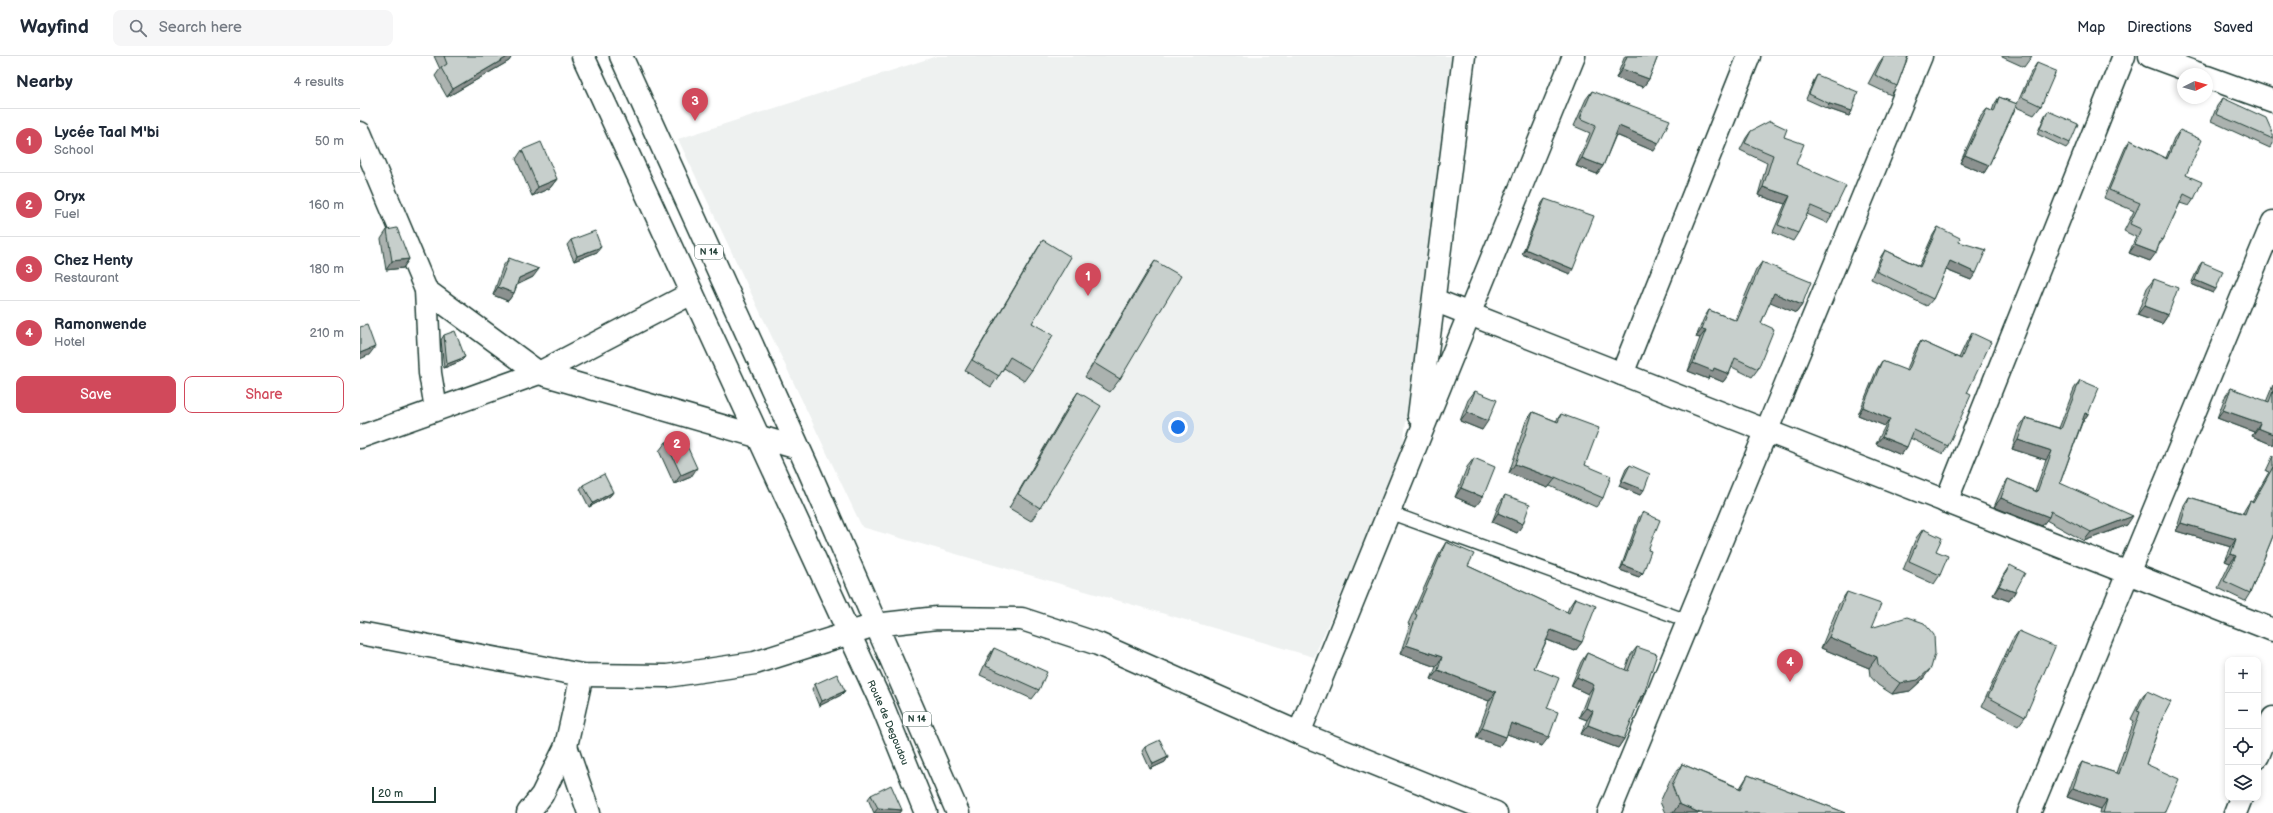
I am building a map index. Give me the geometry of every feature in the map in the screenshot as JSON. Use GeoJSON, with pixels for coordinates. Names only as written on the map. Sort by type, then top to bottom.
{"type":"FeatureCollection","features":[{"type":"Feature","properties":{"kind":"street","name":"N 14"},"geometry":{"type":"LineString","coordinates":[[583,56],[847,633]]}},
{"type":"Feature","properties":{"kind":"street","name":"N 14"},"geometry":{"type":"LineString","coordinates":[[621,56],[798,448],[875,625],[952,811]]}},
{"type":"Feature","properties":{"kind":"street"},"geometry":{"type":"LineString","coordinates":[[1416,445],[1464,56]]}},
{"type":"Feature","properties":{"kind":"street"},"geometry":{"type":"LineString","coordinates":[[1299,733],[1574,56]]}},
{"type":"Feature","properties":{"kind":"street"},"geometry":{"type":"LineString","coordinates":[[1622,374],[1749,56]]}},
{"type":"Feature","properties":{"kind":"street"},"geometry":{"type":"LineString","coordinates":[[1609,813],[1921,56]]}},
{"type":"Feature","properties":{"kind":"street"},"geometry":{"type":"LineString","coordinates":[[1946,502],[2124,56]]}},
{"type":"Feature","properties":{"kind":"street"},"geometry":{"type":"LineString","coordinates":[[2150,56],[2183,68]]}},
{"type":"Feature","properties":{"kind":"street"},"geometry":{"type":"LineString","coordinates":[[2213,79],[2273,101]]}},
{"type":"Feature","properties":{"kind":"street"},"geometry":{"type":"LineString","coordinates":[[360,133],[426,290],[430,373],[436,409]]}},
{"type":"Feature","properties":{"kind":"street"},"geometry":{"type":"LineString","coordinates":[[2029,813],[2273,222]]}},
{"type":"Feature","properties":{"kind":"street"},"geometry":{"type":"LineString","coordinates":[[426,290],[539,373],[798,448]]}},
{"type":"Feature","properties":{"kind":"street"},"geometry":{"type":"LineString","coordinates":[[360,436],[539,373],[692,293]]}},
{"type":"Feature","properties":{"kind":"street"},"geometry":{"type":"LineString","coordinates":[[1434,300],[2273,630]]}},
{"type":"Feature","properties":{"kind":"street"},"geometry":{"type":"LineString","coordinates":[[360,633],[582,675],[667,676],[755,663],[875,625],[937,618],[1022,619],[1098,644],[1299,733],[1496,813]]}},
{"type":"Feature","properties":{"kind":"street","name":"Route de Degoudou"},"geometry":{"type":"LineString","coordinates":[[847,633],[883,707],[926,813]]}},
{"type":"Feature","properties":{"kind":"street"},"geometry":{"type":"LineString","coordinates":[[528,813],[542,795],[566,746],[582,675]]}},
{"type":"Feature","properties":{"kind":"street"},"geometry":{"type":"LineString","coordinates":[[2261,748],[2273,718]]}},
{"type":"Feature","properties":{"kind":"street"},"geometry":{"type":"LineString","coordinates":[[566,746],[589,813]]}},
{"type":"Feature","properties":{"kind":"street"},"geometry":{"type":"LineString","coordinates":[[2236,813],[2240,801]]}},
{"type":"Feature","properties":{"kind":"lane"},"geometry":{"type":"LineString","coordinates":[[1388,512],[1688,621]]}},
{"type":"Feature","properties":{"kind":"shaded area"},"geometry":{"type":"Polygon","coordinates":[[[937,56],[1455,56],[1402,452],[1314,657],[862,527],[678,139],[937,56]]]}},
{"type":"Feature","properties":{"kind":"building"},"geometry":{"type":"Polygon","coordinates":[[[444,56],[509,56],[453,89],[441,68],[447,64],[444,56]]]}},
{"type":"Feature","properties":{"kind":"building"},"geometry":{"type":"Polygon","coordinates":[[[1627,56],[1658,56],[1649,79],[1622,69],[1627,56]]]}},
{"type":"Feature","properties":{"kind":"building"},"geometry":{"type":"Polygon","coordinates":[[[1884,56],[1908,56],[1897,86],[1875,75],[1884,56]]]}},
{"type":"Feature","properties":{"kind":"building"},"geometry":{"type":"Polygon","coordinates":[[[2037,63],[2056,71],[2041,106],[2022,97],[2037,63]]]}},
{"type":"Feature","properties":{"kind":"building"},"geometry":{"type":"Polygon","coordinates":[[[1817,75],[1858,92],[1852,111],[1830,104],[1809,94],[1817,75]]]}},
{"type":"Feature","properties":{"kind":"building"},"geometry":{"type":"Polygon","coordinates":[[[1592,91],[1670,120],[1659,143],[1619,126],[1603,166],[1582,158],[1596,125],[1580,118],[1592,91]]]}},
{"type":"Feature","properties":{"kind":"building"},"geometry":{"type":"Polygon","coordinates":[[[1999,97],[2017,104],[1989,165],[1965,155],[1987,109],[1994,112],[1999,97]]]}},
{"type":"Feature","properties":{"kind":"building"},"geometry":{"type":"Polygon","coordinates":[[[2223,98],[2266,118],[2273,134],[2273,139],[2216,114],[2223,98]]]}},
{"type":"Feature","properties":{"kind":"building"},"geometry":{"type":"Polygon","coordinates":[[[2048,111],[2078,124],[2070,143],[2040,129],[2048,111]]]}},
{"type":"Feature","properties":{"kind":"building"},"geometry":{"type":"Polygon","coordinates":[[[1770,121],[1787,129],[1784,137],[1804,144],[1796,164],[1846,186],[1832,215],[1811,206],[1798,233],[1778,225],[1790,196],[1763,187],[1773,155],[1745,143],[1751,131],[1770,121]]]}},
{"type":"Feature","properties":{"kind":"building"},"geometry":{"type":"Polygon","coordinates":[[[2180,130],[2202,140],[2186,175],[2202,182],[2194,199],[2184,194],[2163,240],[2161,239],[2156,253],[2135,245],[2141,229],[2130,224],[2140,203],[2109,190],[2130,140],[2167,159],[2180,130]]]}},
{"type":"Feature","properties":{"kind":"building"},"geometry":{"type":"Polygon","coordinates":[[[541,142],[557,179],[538,187],[522,150],[541,142]]]}},
{"type":"Feature","properties":{"kind":"building"},"geometry":{"type":"Polygon","coordinates":[[[1545,199],[1594,216],[1573,269],[1525,249],[1545,199]]]}},
{"type":"Feature","properties":{"kind":"building"},"geometry":{"type":"Polygon","coordinates":[[[1938,227],[1960,238],[1959,242],[1986,250],[1976,273],[1950,261],[1933,299],[1876,271],[1885,250],[1920,267],[1938,227]]]}},
{"type":"Feature","properties":{"kind":"building"},"geometry":{"type":"Polygon","coordinates":[[[397,228],[409,259],[392,261],[387,230],[397,228]]]}},
{"type":"Feature","properties":{"kind":"building"},"geometry":{"type":"Polygon","coordinates":[[[595,231],[601,247],[577,256],[571,240],[595,231]]]}},
{"type":"Feature","properties":{"kind":"building"},"geometry":{"type":"Polygon","coordinates":[[[1043,240],[1071,257],[1032,323],[1053,335],[1032,370],[1010,357],[999,376],[972,360],[1043,240]]]}},
{"type":"Feature","properties":{"kind":"building"},"geometry":{"type":"Polygon","coordinates":[[[509,258],[539,269],[519,278],[514,293],[498,287],[509,258]]]}},
{"type":"Feature","properties":{"kind":"building"},"geometry":{"type":"Polygon","coordinates":[[[1155,261],[1181,276],[1120,379],[1094,363],[1155,261]]]}},
{"type":"Feature","properties":{"kind":"building"},"geometry":{"type":"Polygon","coordinates":[[[1762,262],[1811,282],[1802,305],[1774,293],[1761,323],[1774,329],[1758,369],[1735,358],[1729,374],[1714,368],[1713,371],[1693,363],[1706,330],[1702,329],[1709,310],[1737,321],[1762,262]]]}},
{"type":"Feature","properties":{"kind":"building"},"geometry":{"type":"Polygon","coordinates":[[[2202,262],[2223,271],[2216,289],[2195,280],[2202,262]]]}},
{"type":"Feature","properties":{"kind":"building"},"geometry":{"type":"Polygon","coordinates":[[[2154,279],[2178,288],[2168,315],[2144,306],[2154,279]]]}},
{"type":"Feature","properties":{"kind":"building"},"geometry":{"type":"Polygon","coordinates":[[[367,325],[375,347],[360,353],[360,327],[367,325]]]}},
{"type":"Feature","properties":{"kind":"building"},"geometry":{"type":"Polygon","coordinates":[[[455,331],[465,357],[447,364],[444,335],[455,331]]]}},
{"type":"Feature","properties":{"kind":"building"},"geometry":{"type":"Polygon","coordinates":[[[1972,333],[1991,342],[1967,393],[1971,395],[1948,446],[1914,430],[1907,447],[1882,437],[1890,419],[1863,407],[1882,361],[1908,371],[1921,341],[1961,359],[1972,333]]]}},
{"type":"Feature","properties":{"kind":"building"},"geometry":{"type":"Polygon","coordinates":[[[2080,380],[2099,388],[2088,414],[2085,413],[2060,483],[2133,516],[2091,532],[2051,511],[2049,517],[2001,498],[2008,479],[2037,492],[2052,451],[2018,440],[2026,418],[2061,429],[2080,380]]]}},
{"type":"Feature","properties":{"kind":"building"},"geometry":{"type":"Polygon","coordinates":[[[2231,388],[2269,402],[2273,391],[2273,434],[2258,428],[2260,423],[2223,410],[2231,388]]]}},
{"type":"Feature","properties":{"kind":"building"},"geometry":{"type":"Polygon","coordinates":[[[1475,391],[1497,400],[1488,421],[1467,412],[1475,391]]]}},
{"type":"Feature","properties":{"kind":"building"},"geometry":{"type":"Polygon","coordinates":[[[1078,392],[1101,406],[1040,508],[1018,494],[1078,392]]]}},
{"type":"Feature","properties":{"kind":"building"},"geometry":{"type":"Polygon","coordinates":[[[1533,412],[1558,422],[1561,414],[1599,428],[1585,465],[1611,476],[1603,498],[1555,477],[1555,479],[1515,464],[1533,412]]]}},
{"type":"Feature","properties":{"kind":"building"},"geometry":{"type":"Polygon","coordinates":[[[682,435],[697,468],[681,475],[666,442],[682,435]]]}},
{"type":"Feature","properties":{"kind":"building"},"geometry":{"type":"Polygon","coordinates":[[[1474,458],[1495,467],[1483,497],[1461,488],[1474,458]]]}},
{"type":"Feature","properties":{"kind":"building"},"geometry":{"type":"Polygon","coordinates":[[[1630,465],[1650,474],[1644,490],[1622,481],[1630,465]]]}},
{"type":"Feature","properties":{"kind":"building"},"geometry":{"type":"Polygon","coordinates":[[[2273,467],[2273,536],[2250,593],[2224,581],[2236,556],[2231,554],[2236,539],[2181,523],[2189,497],[2245,514],[2250,501],[2253,503],[2273,467]]]}},
{"type":"Feature","properties":{"kind":"building"},"geometry":{"type":"Polygon","coordinates":[[[604,474],[613,492],[593,503],[583,485],[604,474]]]}},
{"type":"Feature","properties":{"kind":"building"},"geometry":{"type":"Polygon","coordinates":[[[1505,495],[1530,504],[1523,524],[1498,513],[1505,495]]]}},
{"type":"Feature","properties":{"kind":"building"},"geometry":{"type":"Polygon","coordinates":[[[1643,512],[1660,520],[1648,550],[1651,551],[1643,573],[1623,565],[1643,512]]]}},
{"type":"Feature","properties":{"kind":"building"},"geometry":{"type":"Polygon","coordinates":[[[1923,529],[1942,538],[1936,551],[1948,556],[1940,575],[1909,561],[1923,529]]]}},
{"type":"Feature","properties":{"kind":"building"},"geometry":{"type":"Polygon","coordinates":[[[1446,542],[1474,554],[1468,566],[1569,613],[1575,598],[1596,606],[1582,642],[1551,630],[1534,668],[1559,678],[1547,708],[1558,712],[1549,737],[1511,723],[1506,737],[1482,728],[1496,692],[1438,670],[1442,657],[1406,645],[1417,615],[1415,614],[1446,542]]]}},
{"type":"Feature","properties":{"kind":"building"},"geometry":{"type":"Polygon","coordinates":[[[2010,565],[2025,573],[2015,592],[1999,586],[2010,565]]]}},
{"type":"Feature","properties":{"kind":"building"},"geometry":{"type":"Polygon","coordinates":[[[1847,592],[1881,604],[1871,628],[1907,617],[1924,623],[1934,635],[1935,654],[1931,668],[1918,680],[1900,683],[1886,673],[1878,664],[1877,657],[1829,637],[1847,592]]]}},
{"type":"Feature","properties":{"kind":"building"},"geometry":{"type":"Polygon","coordinates":[[[2019,631],[2055,647],[2025,717],[1988,697],[2019,631]]]}},
{"type":"Feature","properties":{"kind":"building"},"geometry":{"type":"Polygon","coordinates":[[[1637,647],[1657,654],[1643,697],[1641,696],[1624,739],[1588,725],[1593,711],[1586,708],[1594,685],[1577,677],[1587,653],[1628,671],[1637,647]]]}},
{"type":"Feature","properties":{"kind":"building"},"geometry":{"type":"Polygon","coordinates":[[[994,648],[1047,672],[1039,690],[986,666],[994,648]]]}},
{"type":"Feature","properties":{"kind":"building"},"geometry":{"type":"Polygon","coordinates":[[[837,674],[845,691],[822,701],[815,684],[837,674]]]}},
{"type":"Feature","properties":{"kind":"building"},"geometry":{"type":"Polygon","coordinates":[[[2147,691],[2171,702],[2162,719],[2146,764],[2179,779],[2164,813],[2103,813],[2107,800],[2073,788],[2082,762],[2119,774],[2140,712],[2137,711],[2147,691]]]}},
{"type":"Feature","properties":{"kind":"building"},"geometry":{"type":"Polygon","coordinates":[[[1160,740],[1168,757],[1153,764],[1145,747],[1160,740]]]}},
{"type":"Feature","properties":{"kind":"building"},"geometry":{"type":"Polygon","coordinates":[[[1682,764],[1741,789],[1748,775],[1846,813],[1700,813],[1679,804],[1672,785],[1682,764]]]}},
{"type":"Feature","properties":{"kind":"building"},"geometry":{"type":"Polygon","coordinates":[[[891,785],[902,810],[878,808],[871,795],[891,785]]]}},
{"type":"Feature","properties":{"kind":"place","name":"Chez Henty"},"geometry":{"type":"Point","coordinates":[695,121]}},
{"type":"Feature","properties":{"kind":"place","name":"Lycée Taal M'bi"},"geometry":{"type":"Point","coordinates":[1088,296]}},
{"type":"Feature","properties":{"kind":"place","name":"Oryx"},"geometry":{"type":"Point","coordinates":[677,464]}},
{"type":"Feature","properties":{"kind":"place","name":"Ramonwende"},"geometry":{"type":"Point","coordinates":[1790,682]}}]}
